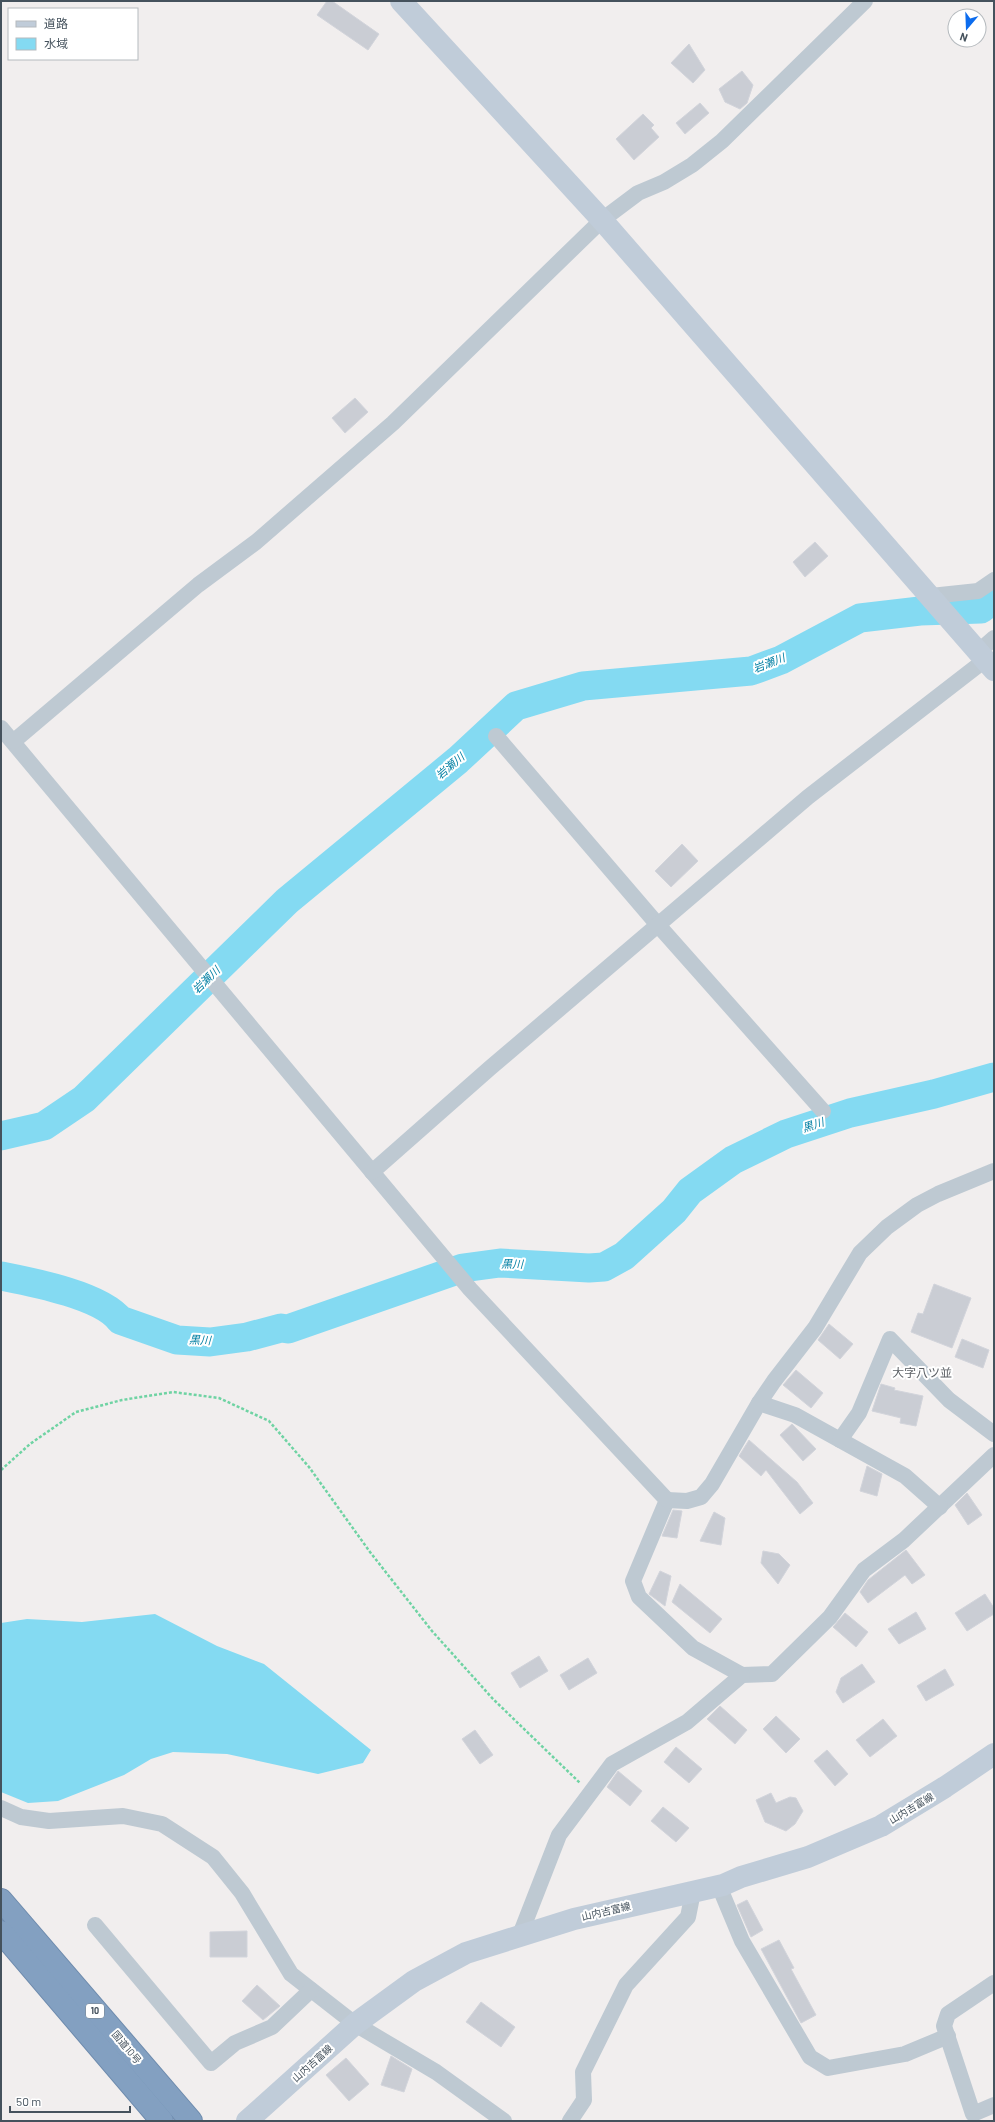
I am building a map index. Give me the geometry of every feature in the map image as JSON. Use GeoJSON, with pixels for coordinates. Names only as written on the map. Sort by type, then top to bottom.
{"type":"FeatureCollection","features":[{"type":"Feature","properties":{"kind":"highway","name":"国道10号"},"geometry":{"type":"LineString","coordinates":[[1,1900],[190,2121]]}},
{"type":"Feature","properties":{"kind":"highway","name":"10"},"geometry":{"type":"LineString","coordinates":[[1,1932],[162,2121]]}},
{"type":"Feature","properties":{"kind":"street"},"geometry":{"type":"LineString","coordinates":[[372,1172],[490,1068],[808,797],[988,655],[958,628],[602,220],[401,1]]}},
{"type":"Feature","properties":{"kind":"street"},"geometry":{"type":"LineString","coordinates":[[14,741],[198,585],[256,542],[393,423],[602,220],[638,193],[664,182],[692,165],[722,141],[865,1]]}},
{"type":"Feature","properties":{"kind":"street"},"geometry":{"type":"LineString","coordinates":[[935,601],[978,591],[994,580]]}},
{"type":"Feature","properties":{"kind":"street"},"geometry":{"type":"LineString","coordinates":[[1,728],[14,741],[470,1289],[667,1500],[687,1501],[702,1497],[712,1484],[759,1403],[774,1380],[815,1328],[860,1253],[887,1227],[918,1205],[938,1194],[994,1171]]}},
{"type":"Feature","properties":{"kind":"street"},"geometry":{"type":"LineString","coordinates":[[496,736],[658,925],[823,1111]]}},
{"type":"Feature","properties":{"kind":"street"},"geometry":{"type":"LineString","coordinates":[[840,1440],[859,1413],[890,1339],[949,1400],[994,1434]]}},
{"type":"Feature","properties":{"kind":"street"},"geometry":{"type":"LineString","coordinates":[[759,1403],[795,1415],[905,1476],[940,1507]]}},
{"type":"Feature","properties":{"kind":"street"},"geometry":{"type":"LineString","coordinates":[[667,1500],[633,1581],[639,1597],[693,1648],[742,1675],[772,1674],[830,1617],[864,1570],[904,1540],[994,1455]]}},
{"type":"Feature","properties":{"kind":"street"},"geometry":{"type":"LineString","coordinates":[[520,1935],[559,1835],[612,1764],[686,1722],[742,1675]]}},
{"type":"Feature","properties":{"kind":"street","name":"山内吉富線"},"geometry":{"type":"LineString","coordinates":[[247,2121],[355,2024],[414,1981],[466,1953],[574,1919],[719,1886],[741,1877],[808,1857],[881,1826],[994,1754]]}},
{"type":"Feature","properties":{"kind":"street"},"geometry":{"type":"LineString","coordinates":[[1,1808],[21,1817],[49,1821],[123,1816],[162,1824],[213,1857],[242,1893],[291,1974],[355,2024],[436,2072],[504,2121]]}},
{"type":"Feature","properties":{"kind":"street"},"geometry":{"type":"LineString","coordinates":[[719,1886],[742,1941],[810,2057],[828,2068],[905,2054],[948,2036]]}},
{"type":"Feature","properties":{"kind":"street"},"geometry":{"type":"LineString","coordinates":[[570,2121],[584,2100],[583,2072],[626,1985],[688,1917],[693,1892]]}},
{"type":"Feature","properties":{"kind":"street"},"geometry":{"type":"LineString","coordinates":[[96,1925],[210,2063],[234,2043],[272,2027],[311,1990]]}},
{"type":"Feature","properties":{"kind":"street"},"geometry":{"type":"LineString","coordinates":[[994,1983],[948,2014],[944,2026],[973,2114],[994,2105]]}},
{"type":"Feature","properties":{"kind":"path"},"geometry":{"type":"LineString","coordinates":[[1,1470],[30,1444],[76,1412],[122,1400],[173,1392],[219,1398],[269,1421],[309,1467],[370,1552],[432,1631],[493,1699],[590,1793]]}},
{"type":"Feature","properties":{"kind":"water"},"geometry":{"type":"Polygon","coordinates":[[[155,1614],[217,1646],[264,1664],[371,1750],[363,1763],[318,1774],[227,1754],[173,1752],[151,1759],[124,1775],[58,1801],[28,1803],[1,1792],[1,1623],[27,1619],[82,1622],[155,1614]]]}},
{"type":"Feature","properties":{"kind":"building"},"geometry":{"type":"Polygon","coordinates":[[[327,1],[332,1],[379,34],[368,50],[317,15],[327,1]]]}},
{"type":"Feature","properties":{"kind":"building"},"geometry":{"type":"Polygon","coordinates":[[[689,44],[705,70],[693,83],[671,63],[689,44]]]}},
{"type":"Feature","properties":{"kind":"building"},"geometry":{"type":"Polygon","coordinates":[[[742,71],[753,85],[747,103],[740,109],[725,102],[719,89],[742,71]]]}},
{"type":"Feature","properties":{"kind":"building"},"geometry":{"type":"Polygon","coordinates":[[[700,103],[709,113],[685,134],[676,123],[700,103]]]}},
{"type":"Feature","properties":{"kind":"building"},"geometry":{"type":"Polygon","coordinates":[[[643,114],[654,125],[651,128],[659,137],[634,160],[616,139],[643,114]]]}},
{"type":"Feature","properties":{"kind":"building"},"geometry":{"type":"Polygon","coordinates":[[[355,398],[368,412],[345,433],[332,418],[355,398]]]}},
{"type":"Feature","properties":{"kind":"building"},"geometry":{"type":"Polygon","coordinates":[[[815,542],[828,556],[805,577],[793,562],[815,542]]]}},
{"type":"Feature","properties":{"kind":"building"},"geometry":{"type":"Polygon","coordinates":[[[682,844],[698,861],[671,887],[655,871],[682,844]]]}},
{"type":"Feature","properties":{"kind":"building"},"geometry":{"type":"Polygon","coordinates":[[[934,1284],[971,1298],[952,1348],[911,1332],[918,1313],[923,1314],[934,1284]]]}},
{"type":"Feature","properties":{"kind":"building"},"geometry":{"type":"Polygon","coordinates":[[[829,1324],[853,1344],[840,1359],[818,1340],[829,1324]]]}},
{"type":"Feature","properties":{"kind":"building"},"geometry":{"type":"Polygon","coordinates":[[[962,1339],[989,1350],[983,1368],[955,1357],[962,1339]]]}},
{"type":"Feature","properties":{"kind":"building"},"geometry":{"type":"Polygon","coordinates":[[[796,1370],[823,1393],[811,1408],[783,1385],[796,1370]]]}},
{"type":"Feature","properties":{"kind":"building"},"geometry":{"type":"Polygon","coordinates":[[[881,1384],[895,1388],[894,1390],[923,1396],[916,1426],[900,1423],[901,1418],[872,1411],[881,1384]]]}},
{"type":"Feature","properties":{"kind":"building"},"geometry":{"type":"Polygon","coordinates":[[[792,1424],[816,1449],[803,1461],[780,1435],[792,1424]]]}},
{"type":"Feature","properties":{"kind":"building"},"geometry":{"type":"Polygon","coordinates":[[[749,1440],[797,1482],[813,1503],[800,1514],[766,1470],[761,1476],[739,1456],[749,1440]]]}},
{"type":"Feature","properties":{"kind":"building"},"geometry":{"type":"Polygon","coordinates":[[[867,1466],[882,1474],[877,1496],[860,1491],[867,1466]]]}},
{"type":"Feature","properties":{"kind":"building"},"geometry":{"type":"Polygon","coordinates":[[[967,1493],[982,1515],[968,1525],[955,1505],[967,1493]]]}},
{"type":"Feature","properties":{"kind":"building"},"geometry":{"type":"Polygon","coordinates":[[[673,1510],[682,1511],[677,1538],[662,1536],[673,1510]]]}},
{"type":"Feature","properties":{"kind":"building"},"geometry":{"type":"Polygon","coordinates":[[[714,1512],[725,1518],[721,1545],[700,1541],[714,1512]]]}},
{"type":"Feature","properties":{"kind":"building"},"geometry":{"type":"Polygon","coordinates":[[[906,1550],[925,1575],[912,1584],[905,1575],[868,1603],[860,1592],[868,1580],[906,1550]]]}},
{"type":"Feature","properties":{"kind":"building"},"geometry":{"type":"Polygon","coordinates":[[[763,1551],[779,1554],[790,1565],[778,1584],[761,1563],[763,1551]]]}},
{"type":"Feature","properties":{"kind":"building"},"geometry":{"type":"Polygon","coordinates":[[[660,1571],[671,1576],[665,1606],[649,1594],[660,1571]]]}},
{"type":"Feature","properties":{"kind":"building"},"geometry":{"type":"Polygon","coordinates":[[[680,1584],[722,1619],[710,1633],[672,1602],[680,1584]]]}},
{"type":"Feature","properties":{"kind":"building"},"geometry":{"type":"Polygon","coordinates":[[[985,1594],[994,1608],[994,1614],[967,1631],[955,1613],[985,1594]]]}},
{"type":"Feature","properties":{"kind":"building"},"geometry":{"type":"Polygon","coordinates":[[[916,1612],[926,1629],[899,1644],[888,1629],[916,1612]]]}},
{"type":"Feature","properties":{"kind":"building"},"geometry":{"type":"Polygon","coordinates":[[[845,1613],[868,1632],[856,1647],[833,1627],[845,1613]]]}},
{"type":"Feature","properties":{"kind":"building"},"geometry":{"type":"Polygon","coordinates":[[[539,1656],[548,1671],[520,1688],[511,1673],[539,1656]]]}},
{"type":"Feature","properties":{"kind":"building"},"geometry":{"type":"Polygon","coordinates":[[[588,1658],[597,1673],[569,1690],[560,1675],[588,1658]]]}},
{"type":"Feature","properties":{"kind":"building"},"geometry":{"type":"Polygon","coordinates":[[[862,1664],[875,1682],[843,1703],[836,1692],[841,1678],[862,1664]]]}},
{"type":"Feature","properties":{"kind":"building"},"geometry":{"type":"Polygon","coordinates":[[[945,1669],[954,1685],[926,1701],[917,1686],[945,1669]]]}},
{"type":"Feature","properties":{"kind":"building"},"geometry":{"type":"Polygon","coordinates":[[[720,1706],[747,1730],[735,1744],[707,1719],[720,1706]]]}},
{"type":"Feature","properties":{"kind":"building"},"geometry":{"type":"Polygon","coordinates":[[[776,1716],[800,1739],[786,1753],[763,1729],[776,1716]]]}},
{"type":"Feature","properties":{"kind":"building"},"geometry":{"type":"Polygon","coordinates":[[[883,1719],[897,1736],[870,1757],[856,1740],[883,1719]]]}},
{"type":"Feature","properties":{"kind":"building"},"geometry":{"type":"Polygon","coordinates":[[[475,1730],[493,1755],[480,1764],[462,1739],[475,1730]]]}},
{"type":"Feature","properties":{"kind":"building"},"geometry":{"type":"Polygon","coordinates":[[[676,1747],[702,1769],[689,1783],[664,1762],[676,1747]]]}},
{"type":"Feature","properties":{"kind":"building"},"geometry":{"type":"Polygon","coordinates":[[[827,1750],[848,1774],[835,1786],[814,1761],[827,1750]]]}},
{"type":"Feature","properties":{"kind":"building"},"geometry":{"type":"Polygon","coordinates":[[[618,1771],[642,1791],[630,1806],[607,1787],[618,1771]]]}},
{"type":"Feature","properties":{"kind":"building"},"geometry":{"type":"Polygon","coordinates":[[[771,1793],[776,1803],[790,1797],[796,1798],[803,1811],[795,1824],[786,1831],[765,1822],[756,1800],[771,1793]]]}},
{"type":"Feature","properties":{"kind":"building"},"geometry":{"type":"Polygon","coordinates":[[[663,1807],[689,1828],[676,1842],[651,1821],[663,1807]]]}},
{"type":"Feature","properties":{"kind":"building"},"geometry":{"type":"Polygon","coordinates":[[[747,1900],[763,1930],[751,1937],[737,1905],[747,1900]]]}},
{"type":"Feature","properties":{"kind":"building"},"geometry":{"type":"Polygon","coordinates":[[[247,1931],[247,1957],[210,1957],[210,1932],[247,1931]]]}},
{"type":"Feature","properties":{"kind":"building"},"geometry":{"type":"Polygon","coordinates":[[[779,1940],[794,1968],[791,1969],[816,2015],[801,2023],[761,1949],[779,1940]]]}},
{"type":"Feature","properties":{"kind":"building"},"geometry":{"type":"Polygon","coordinates":[[[257,1985],[280,2006],[263,2020],[242,2001],[257,1985]]]}},
{"type":"Feature","properties":{"kind":"building"},"geometry":{"type":"Polygon","coordinates":[[[481,2002],[515,2027],[501,2047],[466,2022],[481,2002]]]}},
{"type":"Feature","properties":{"kind":"building"},"geometry":{"type":"Polygon","coordinates":[[[391,2056],[412,2069],[404,2092],[381,2085],[391,2056]]]}},
{"type":"Feature","properties":{"kind":"building"},"geometry":{"type":"Polygon","coordinates":[[[346,2058],[369,2084],[349,2101],[326,2075],[346,2058]]]}},
{"type":"Feature","properties":{"kind":"waterway","name":"岩瀬川"},"geometry":{"type":"LineString","coordinates":[[1,1136],[44,1126],[84,1099],[287,901],[458,760],[516,706],[583,686],[751,671],[781,660],[860,618],[920,611],[981,609],[994,599]]}},
{"type":"Feature","properties":{"kind":"waterway","name":"黒川"},"geometry":{"type":"LineString","coordinates":[[1,1276],[47,1286],[82,1297],[98,1303],[111,1311],[120,1320],[177,1340],[210,1342],[247,1337],[281,1328],[288,1329],[463,1268],[500,1263],[589,1268],[604,1267],[624,1256],[674,1211],[690,1191],[733,1160],[786,1134],[850,1113],[934,1094],[994,1077]]}},
{"type":"Feature","properties":{"kind":"district","name":"大字八ツ並"},"geometry":{"type":"Point","coordinates":[922,1373]}}]}
